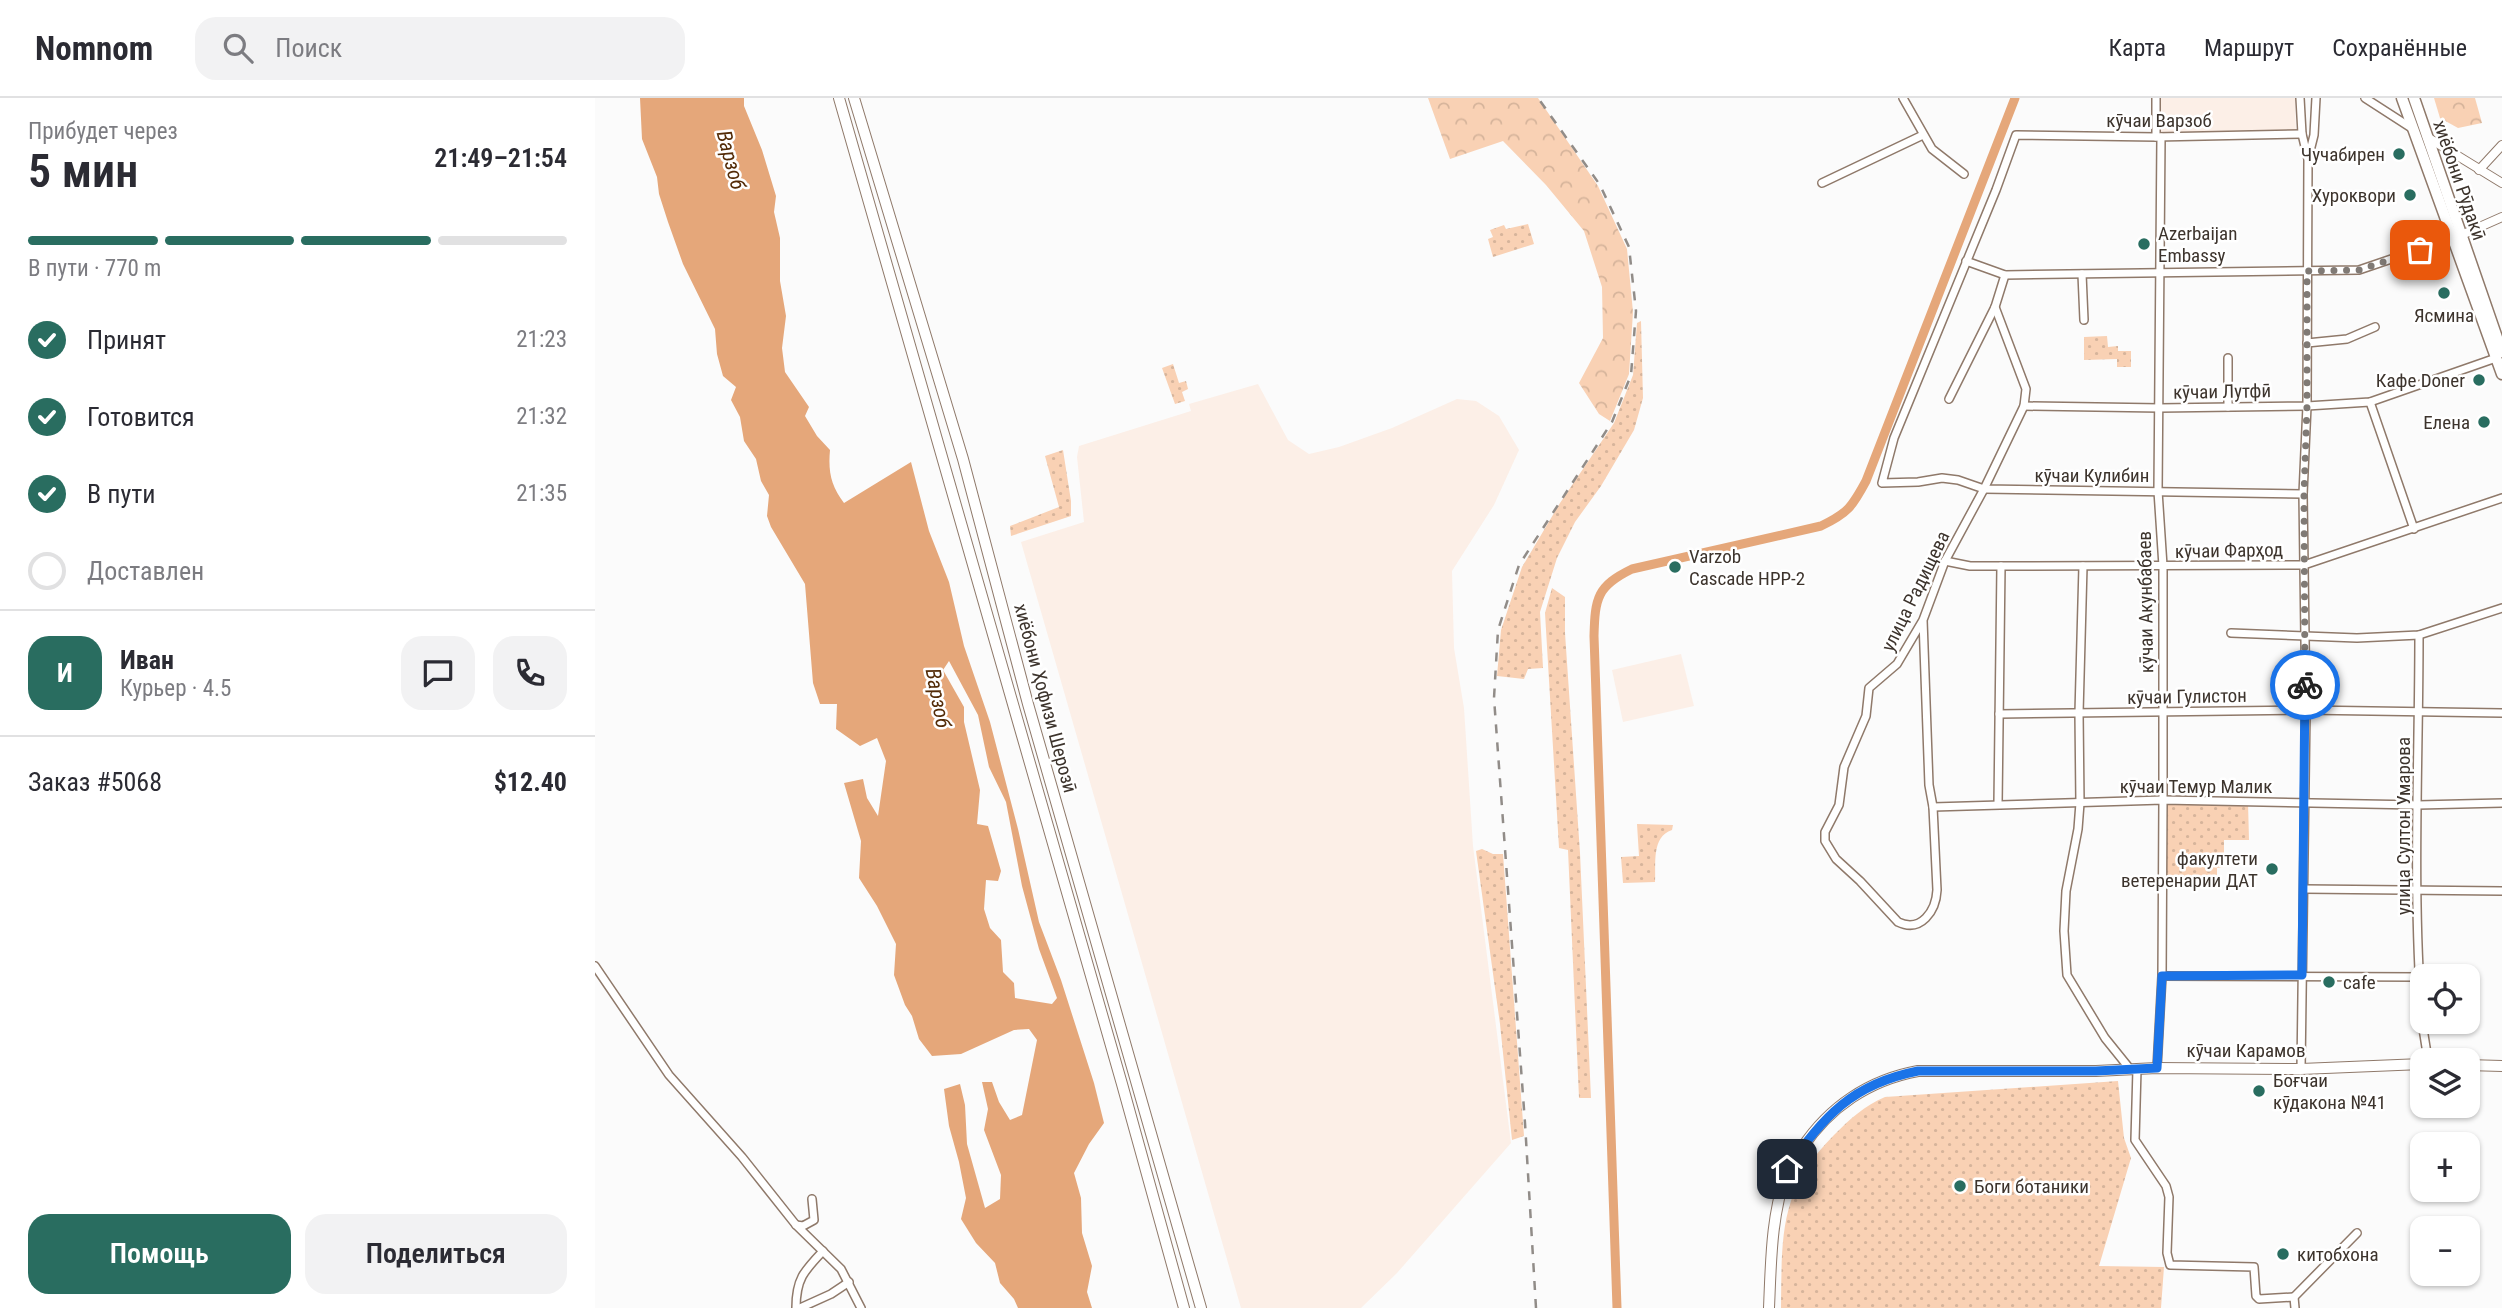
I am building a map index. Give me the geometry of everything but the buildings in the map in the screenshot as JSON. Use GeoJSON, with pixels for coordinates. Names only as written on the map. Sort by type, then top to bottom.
{"type":"FeatureCollection","features":[{"type":"Feature","properties":{"kind":"highway"},"geometry":{"type":"LineString","coordinates":[[2402,98],[2457,237]]}},
{"type":"Feature","properties":{"kind":"highway","name":"хиёбони Рӯдакӣ"},"geometry":{"type":"LineString","coordinates":[[2414,98],[2457,237],[2499,355],[2502,374]]}},
{"type":"Feature","properties":{"kind":"main road","name":"хиёбони Ҳофизи Шерозӣ"},"geometry":{"type":"LineString","coordinates":[[839,98],[1184,1308]]}},
{"type":"Feature","properties":{"kind":"main road","name":"хиёбони Ҳофизи Шерозӣ"},"geometry":{"type":"LineString","coordinates":[[855,98],[963,459],[1032,717],[1201,1308]]}},
{"type":"Feature","properties":{"kind":"main road","name":"кӯчаи Карамов"},"geometry":{"type":"LineString","coordinates":[[1769,1308],[1772,1233],[1787,1169],[1814,1130],[1841,1104],[1874,1083],[1918,1071],[2301,1069],[2410,1064]]}},
{"type":"Feature","properties":{"kind":"main road"},"geometry":{"type":"LineString","coordinates":[[2480,1065],[2502,1066]]}},
{"type":"Feature","properties":{"kind":"street"},"geometry":{"type":"LineString","coordinates":[[1903,98],[1932,149],[1964,174]]}},
{"type":"Feature","properties":{"kind":"street","name":"кӯчаи Акунбабаев"},"geometry":{"type":"LineString","coordinates":[[2156,98],[2159,137],[2158,491],[2163,566],[2162,976],[2157,1068]]}},
{"type":"Feature","properties":{"kind":"street"},"geometry":{"type":"LineString","coordinates":[[2300,98],[2302,134],[2308,159]]}},
{"type":"Feature","properties":{"kind":"street"},"geometry":{"type":"LineString","coordinates":[[2301,1069],[2306,710],[2304,494],[2308,159],[2314,135],[2316,98]]}},
{"type":"Feature","properties":{"kind":"street"},"geometry":{"type":"LineString","coordinates":[[2365,98],[2502,183]]}},
{"type":"Feature","properties":{"kind":"street","name":"кӯчаи Варзоб"},"geometry":{"type":"LineString","coordinates":[[1966,261],[2016,135],[2159,137],[2302,134]]}},
{"type":"Feature","properties":{"kind":"street"},"geometry":{"type":"LineString","coordinates":[[1822,183],[1923,135]]}},
{"type":"Feature","properties":{"kind":"street"},"geometry":{"type":"LineString","coordinates":[[2479,170],[2502,145]]}},
{"type":"Feature","properties":{"kind":"street"},"geometry":{"type":"LineString","coordinates":[[1966,261],[2005,275],[2359,270],[2457,237],[2502,217]]}},
{"type":"Feature","properties":{"kind":"street","name":"кӯчаи Кулибин"},"geometry":{"type":"LineString","coordinates":[[1966,261],[1894,438],[1882,483],[1942,478],[1985,489],[2304,494]]}},
{"type":"Feature","properties":{"kind":"street"},"geometry":{"type":"LineString","coordinates":[[2082,274],[2084,320]]}},
{"type":"Feature","properties":{"kind":"street"},"geometry":{"type":"LineString","coordinates":[[1949,399],[1995,307],[2005,275]]}},
{"type":"Feature","properties":{"kind":"street"},"geometry":{"type":"LineString","coordinates":[[1995,307],[2026,389],[2024,406]]}},
{"type":"Feature","properties":{"kind":"street"},"geometry":{"type":"LineString","coordinates":[[2307,343],[2347,339],[2375,327]]}},
{"type":"Feature","properties":{"kind":"street","name":"кӯчаи Лутфӣ"},"geometry":{"type":"LineString","coordinates":[[2024,406],[2160,408],[2307,406],[2370,402],[2499,355]]}},
{"type":"Feature","properties":{"kind":"street"},"geometry":{"type":"LineString","coordinates":[[2228,358],[2228,407]]}},
{"type":"Feature","properties":{"kind":"street"},"geometry":{"type":"LineString","coordinates":[[2370,402],[2414,529]]}},
{"type":"Feature","properties":{"kind":"street","name":"улица Радищева"},"geometry":{"type":"LineString","coordinates":[[1933,807],[1936,903],[1922,922],[1906,926],[1898,922],[1836,859],[1825,841],[1825,832],[1839,805],[1844,766],[1867,716],[1870,688],[1897,664],[1923,620],[1945,561],[1985,489],[2024,406]]}},
{"type":"Feature","properties":{"kind":"street","name":"кӯчаи Фарҳод"},"geometry":{"type":"LineString","coordinates":[[1945,561],[1970,566],[2304,565],[2502,498]]}},
{"type":"Feature","properties":{"kind":"street"},"geometry":{"type":"LineString","coordinates":[[1998,804],[2001,566]]}},
{"type":"Feature","properties":{"kind":"street"},"geometry":{"type":"LineString","coordinates":[[2083,566],[2079,713],[2080,803],[2066,891],[2064,931],[2067,975],[2105,1038],[2133,1069],[2134,1135],[2166,1186],[2169,1212],[2167,1253],[2170,1265],[2254,1267],[2256,1296],[2259,1299],[2294,1297],[2357,1233]]}},
{"type":"Feature","properties":{"kind":"street"},"geometry":{"type":"LineString","coordinates":[[2231,633],[2357,638],[2419,635],[2502,608]]}},
{"type":"Feature","properties":{"kind":"street"},"geometry":{"type":"LineString","coordinates":[[1923,620],[1929,785],[1933,807]]}},
{"type":"Feature","properties":{"kind":"street","name":"улица Султон Умарова"},"geometry":{"type":"LineString","coordinates":[[2419,635],[2419,964]]}},
{"type":"Feature","properties":{"kind":"street","name":"кӯчаи Гулистон"},"geometry":{"type":"LineString","coordinates":[[1999,714],[2306,710],[2502,713]]}},
{"type":"Feature","properties":{"kind":"street","name":"кӯчаи Темур Малик"},"geometry":{"type":"LineString","coordinates":[[1933,807],[2163,800],[2418,805],[2502,803]]}},
{"type":"Feature","properties":{"kind":"street"},"geometry":{"type":"LineString","coordinates":[[2304,889],[2502,891]]}},
{"type":"Feature","properties":{"kind":"street"},"geometry":{"type":"LineString","coordinates":[[595,967],[669,1075],[742,1157],[796,1225],[841,1269],[861,1308]]}},
{"type":"Feature","properties":{"kind":"street"},"geometry":{"type":"LineString","coordinates":[[2162,976],[2410,977]]}},
{"type":"Feature","properties":{"kind":"street"},"geometry":{"type":"LineString","coordinates":[[796,1225],[803,1226],[814,1220],[812,1199]]}},
{"type":"Feature","properties":{"kind":"street"},"geometry":{"type":"LineString","coordinates":[[823,1251],[806,1268],[799,1280],[796,1291],[798,1308],[831,1294],[849,1282]]}},
{"type":"Feature","properties":{"kind":"street"},"geometry":{"type":"LineString","coordinates":[[2294,1297],[2295,1308]]}},
{"type":"Feature","properties":{"kind":"shaded area"},"geometry":{"type":"Polygon","coordinates":[[[2158,98],[2295,98],[2296,134],[2158,132],[2158,98]]]}},
{"type":"Feature","properties":{"kind":"shaded area"},"geometry":{"type":"Polygon","coordinates":[[[1258,384],[1288,440],[1309,454],[1339,447],[1392,428],[1457,399],[1476,401],[1499,416],[1519,450],[1494,505],[1452,571],[1454,648],[1464,708],[1473,846],[1511,1143],[1397,1273],[1361,1308],[1241,1308],[1021,542],[1084,522],[1077,457],[1079,446],[1191,411],[1189,404],[1258,384]]]}},
{"type":"Feature","properties":{"kind":"shaded area"},"geometry":{"type":"Polygon","coordinates":[[[1681,654],[1694,706],[1623,722],[1612,670],[1681,654]]]}},
{"type":"Feature","properties":{"kind":"green space"},"geometry":{"type":"Polygon","coordinates":[[[1428,98],[1538,98],[1598,186],[1627,249],[1633,312],[1629,374],[1610,421],[1599,414],[1579,383],[1603,338],[1602,287],[1584,231],[1546,185],[1503,141],[1450,159],[1428,98]]]}},
{"type":"Feature","properties":{"kind":"green space"},"geometry":{"type":"Polygon","coordinates":[[[2434,98],[2475,98],[2482,123],[2458,128],[2440,118],[2434,98]]]}},
{"type":"Feature","properties":{"kind":"green space"},"geometry":{"type":"Polygon","coordinates":[[[1528,224],[1534,244],[1493,257],[1488,239],[1493,237],[1490,230],[1504,225],[1506,229],[1528,224]]]}},
{"type":"Feature","properties":{"kind":"green space"},"geometry":{"type":"Polygon","coordinates":[[[1641,321],[1643,398],[1634,430],[1601,486],[1575,522],[1557,558],[1540,612],[1543,668],[1528,669],[1524,679],[1497,676],[1501,630],[1522,567],[1560,503],[1614,423],[1633,375],[1637,323],[1641,321]]]}},
{"type":"Feature","properties":{"kind":"green space"},"geometry":{"type":"Polygon","coordinates":[[[2107,336],[2108,347],[2118,346],[2118,351],[2131,351],[2131,367],[2117,367],[2117,359],[2084,360],[2084,337],[2107,336]]]}},
{"type":"Feature","properties":{"kind":"green space"},"geometry":{"type":"Polygon","coordinates":[[[1173,364],[1179,383],[1186,381],[1188,389],[1182,392],[1185,401],[1175,404],[1162,368],[1173,364]]]}},
{"type":"Feature","properties":{"kind":"green space"},"geometry":{"type":"Polygon","coordinates":[[[1063,450],[1071,516],[1011,536],[1010,526],[1059,507],[1045,456],[1063,450]]]}},
{"type":"Feature","properties":{"kind":"green space"},"geometry":{"type":"Polygon","coordinates":[[[1552,588],[1565,597],[1591,1098],[1579,1098],[1568,850],[1559,848],[1545,613],[1552,588]]]}},
{"type":"Feature","properties":{"kind":"green space"},"geometry":{"type":"Polygon","coordinates":[[[2166,802],[2248,802],[2249,840],[2224,840],[2224,867],[2217,868],[2217,881],[2166,881],[2166,802]]]}},
{"type":"Feature","properties":{"kind":"green space"},"geometry":{"type":"Polygon","coordinates":[[[1637,824],[1673,825],[1672,830],[1665,834],[1658,845],[1655,882],[1623,883],[1621,857],[1639,856],[1637,824]]]}},
{"type":"Feature","properties":{"kind":"green space"},"geometry":{"type":"Polygon","coordinates":[[[1482,849],[1493,854],[1503,854],[1524,1136],[1512,1140],[1500,1024],[1476,851],[1482,849]]]}},
{"type":"Feature","properties":{"kind":"green space","name":"Боги ботаники"},"geometry":{"type":"Polygon","coordinates":[[[2118,1081],[2124,1138],[2131,1158],[2099,1266],[2164,1267],[2161,1308],[1781,1308],[1784,1236],[1793,1195],[1816,1155],[1840,1129],[1864,1109],[1885,1097],[2118,1081]]]}},
{"type":"Feature","properties":{"kind":"water","name":"Варзоб"},"geometry":{"type":"Polygon","coordinates":[[[640,98],[744,98],[744,106],[762,150],[776,196],[774,212],[780,238],[780,281],[786,316],[782,348],[785,372],[809,407],[805,416],[817,436],[830,450],[833,485],[844,503],[911,462],[929,531],[949,582],[964,646],[990,722],[1039,922],[1061,980],[1104,1123],[1074,1173],[1081,1198],[1082,1233],[1092,1266],[1087,1292],[1092,1308],[1018,1308],[1000,1283],[995,1263],[976,1243],[961,1219],[966,1198],[949,1126],[944,1089],[960,1084],[965,1105],[967,1144],[985,1208],[1000,1199],[1001,1175],[984,1130],[988,1109],[982,1082],[992,1082],[999,1102],[1010,1120],[1022,1115],[1037,1040],[1029,1029],[1014,1030],[961,1054],[932,1056],[919,1039],[894,975],[896,944],[859,878],[861,841],[844,783],[863,779],[867,798],[878,816],[886,761],[877,738],[860,746],[836,729],[837,704],[820,704],[813,683],[805,584],[771,527],[767,516],[769,495],[761,481],[756,459],[744,441],[740,417],[731,400],[736,387],[723,376],[717,354],[715,329],[683,264],[659,194],[657,177],[642,139],[640,98]],[[949,661],[943,670],[964,707],[964,722],[980,790],[977,824],[988,826],[1001,871],[998,881],[986,880],[984,909],[990,928],[1001,940],[1003,972],[1014,983],[1015,998],[1052,1004],[1057,998],[1039,949],[1022,886],[1006,802],[989,767],[978,715],[949,661]]]}},
{"type":"Feature","properties":{"kind":"waterway"},"geometry":{"type":"LineString","coordinates":[[1617,1308],[1594,636],[1597,603],[1611,581],[1632,569],[1821,526],[1843,513],[1853,503],[1866,481],[2015,98]]}},
{"type":"Feature","properties":{"kind":"railway"},"geometry":{"type":"LineString","coordinates":[[1536,1308],[1494,698],[1498,630],[1519,565],[1612,422],[1631,375],[1636,311],[1629,247],[1600,185],[1538,98]]}},
{"type":"Feature","properties":{"kind":"way so far"},"geometry":{"type":"LineString","coordinates":[[2305,685],[2307,271],[2359,270],[2420,250]]}},
{"type":"Feature","properties":{"kind":"place","name":"Чучабирен"},"geometry":{"type":"Point","coordinates":[2399,154]}},
{"type":"Feature","properties":{"kind":"place","name":"Хуроквори"},"geometry":{"type":"Point","coordinates":[2410,195]}},
{"type":"Feature","properties":{"kind":"place","name":"Azerbaijan Embassy"},"geometry":{"type":"Point","coordinates":[2144,244]}},
{"type":"Feature","properties":{"kind":"place","name":"Ясмина"},"geometry":{"type":"Point","coordinates":[2444,293]}},
{"type":"Feature","properties":{"kind":"place","name":"Кафе Doner"},"geometry":{"type":"Point","coordinates":[2479,380]}},
{"type":"Feature","properties":{"kind":"place","name":"Елена"},"geometry":{"type":"Point","coordinates":[2484,422]}},
{"type":"Feature","properties":{"kind":"place","name":"Varzob Cascade HPP-2"},"geometry":{"type":"Point","coordinates":[1675,567]}},
{"type":"Feature","properties":{"kind":"place","name":"факултети ветеренарии ДАТ"},"geometry":{"type":"Point","coordinates":[2272,869]}},
{"type":"Feature","properties":{"kind":"place","name":"cafe"},"geometry":{"type":"Point","coordinates":[2329,982]}},
{"type":"Feature","properties":{"kind":"place","name":"Боғчаи кӯдакона №41"},"geometry":{"type":"Point","coordinates":[2259,1091]}},
{"type":"Feature","properties":{"kind":"place","name":"Боги ботаники"},"geometry":{"type":"Point","coordinates":[1960,1186]}},
{"type":"Feature","properties":{"kind":"place","name":"китобхона"},"geometry":{"type":"Point","coordinates":[2283,1254]}},
{"type":"Feature","properties":{"kind":"route"},"geometry":{"type":"LineString","coordinates":[[1787,1169],[1814,1130],[1841,1104],[1874,1083],[1918,1071],[2096,1071],[2157,1068],[2162,976],[2302,975],[2305,685]]}}]}
